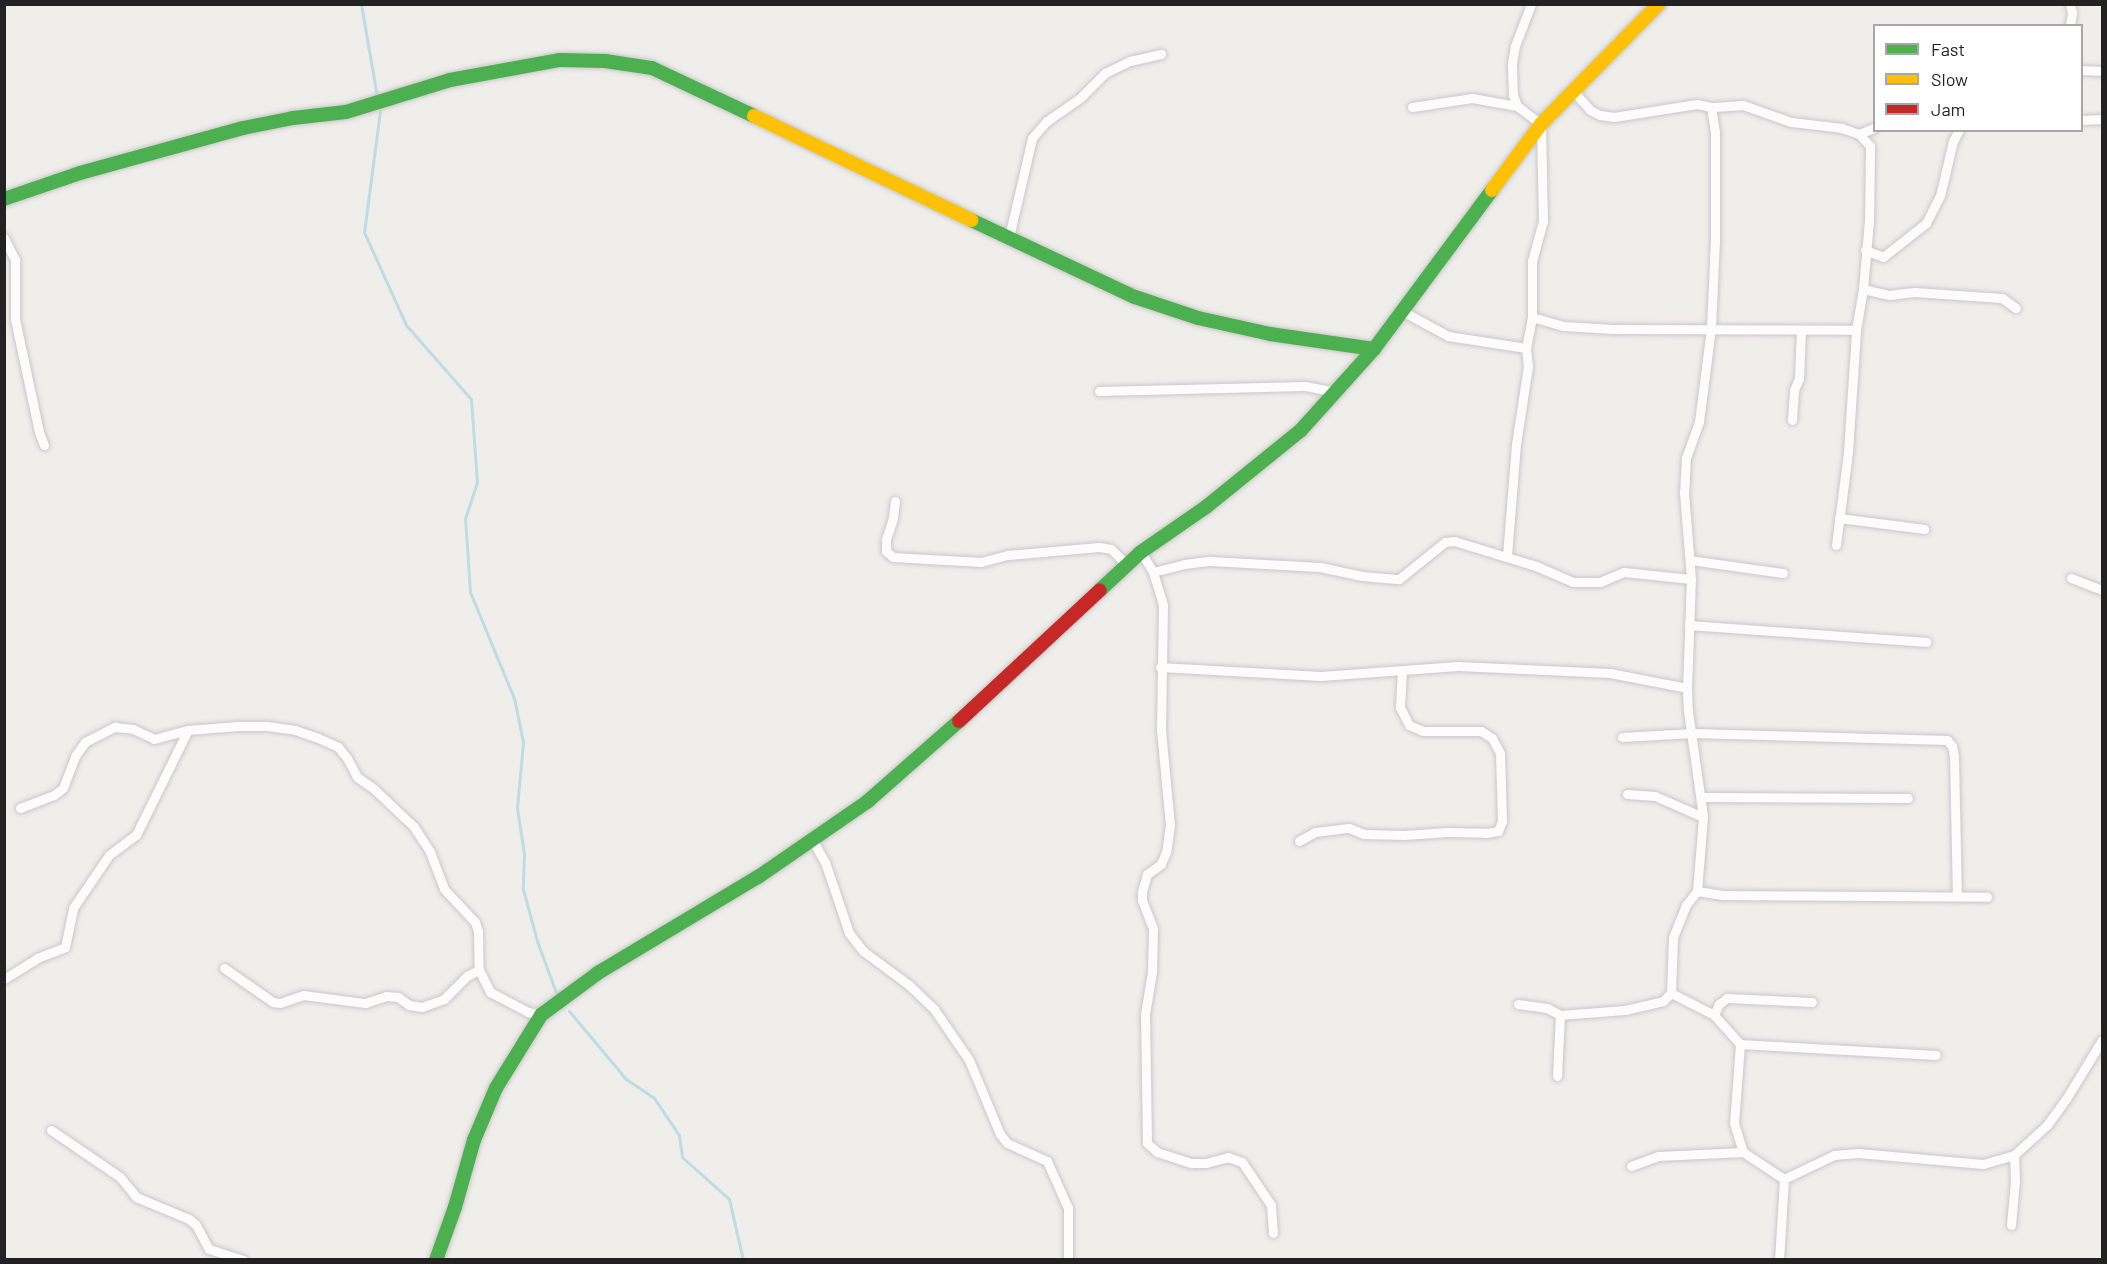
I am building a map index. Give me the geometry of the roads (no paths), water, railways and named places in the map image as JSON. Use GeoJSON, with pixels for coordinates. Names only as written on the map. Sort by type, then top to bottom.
{"type":"FeatureCollection","features":[{"type":"Feature","properties":{"kind":"street"},"geometry":{"type":"LineString","coordinates":[[1517,106],[1513,94],[1512,63],[1515,46],[1531,4]]}},
{"type":"Feature","properties":{"kind":"street"},"geometry":{"type":"LineString","coordinates":[[436,1260],[455,1207],[474,1140],[496,1088],[541,1015],[598,973],[758,877],[842,821],[922,755],[1141,552],[1206,507],[1301,430],[1374,349],[1541,124],[1659,4]]}},
{"type":"Feature","properties":{"kind":"street"},"geometry":{"type":"LineString","coordinates":[[2070,4],[2072,13],[2070,24]]}},
{"type":"Feature","properties":{"kind":"street"},"geometry":{"type":"LineString","coordinates":[[1009,237],[1032,138],[1047,121],[1080,98],[1105,73],[1130,61],[1161,54]]}},
{"type":"Feature","properties":{"kind":"street"},"geometry":{"type":"LineString","coordinates":[[4,199],[80,173],[243,128],[293,118],[346,112],[450,80],[560,60],[605,61],[652,68],[677,78],[1135,297],[1198,318],[1270,334],[1374,349]]}},
{"type":"Feature","properties":{"kind":"street"},"geometry":{"type":"LineString","coordinates":[[2083,70],[2103,71]]}},
{"type":"Feature","properties":{"kind":"street"},"geometry":{"type":"LineString","coordinates":[[1574,92],[1590,110],[1600,116],[1614,117],[1697,104],[1711,107],[1743,105],[1791,122],[1842,128],[1859,134],[1870,146],[1869,221],[1863,289],[1856,330],[1848,452],[1836,545]]}},
{"type":"Feature","properties":{"kind":"street"},"geometry":{"type":"LineString","coordinates":[[1412,107],[1472,98],[1517,106],[1541,124]]}},
{"type":"Feature","properties":{"kind":"street"},"geometry":{"type":"LineString","coordinates":[[1518,1004],[1547,1008],[1560,1015],[1625,1010],[1663,1001],[1671,993],[1673,939],[1686,905],[1697,891],[1703,817],[1687,687],[1691,579],[1684,492],[1686,458],[1700,422],[1711,328],[1715,133],[1711,107]]}},
{"type":"Feature","properties":{"kind":"street"},"geometry":{"type":"LineString","coordinates":[[2083,120],[2103,119]]}},
{"type":"Feature","properties":{"kind":"street"},"geometry":{"type":"LineString","coordinates":[[1507,556],[1516,444],[1528,366],[1526,348],[1532,317],[1532,261],[1544,207],[1541,124]]}},
{"type":"Feature","properties":{"kind":"street"},"geometry":{"type":"LineString","coordinates":[[1859,134],[1873,130]]}},
{"type":"Feature","properties":{"kind":"street"},"geometry":{"type":"LineString","coordinates":[[1865,250],[1883,257],[1926,223],[1940,196],[1953,141],[1958,132]]}},
{"type":"Feature","properties":{"kind":"street"},"geometry":{"type":"LineString","coordinates":[[4,238],[15,260],[17,273],[15,319],[39,432],[44,445]]}},
{"type":"Feature","properties":{"kind":"street"},"geometry":{"type":"LineString","coordinates":[[1863,289],[1889,295],[1914,292],[2002,298],[2016,308]]}},
{"type":"Feature","properties":{"kind":"street"},"geometry":{"type":"LineString","coordinates":[[1402,311],[1448,336],[1526,348]]}},
{"type":"Feature","properties":{"kind":"street"},"geometry":{"type":"LineString","coordinates":[[1532,317],[1563,326],[1614,329],[1856,330]]}},
{"type":"Feature","properties":{"kind":"street"},"geometry":{"type":"LineString","coordinates":[[1792,420],[1794,390],[1799,379],[1801,330]]}},
{"type":"Feature","properties":{"kind":"street"},"geometry":{"type":"LineString","coordinates":[[1099,391],[1305,386],[1335,392]]}},
{"type":"Feature","properties":{"kind":"street"},"geometry":{"type":"LineString","coordinates":[[895,501],[893,518],[886,540],[886,551],[893,557],[981,562],[1008,555],[1099,547],[1112,549],[1127,565]]}},
{"type":"Feature","properties":{"kind":"street"},"geometry":{"type":"LineString","coordinates":[[1839,518],[1924,529]]}},
{"type":"Feature","properties":{"kind":"street"},"geometry":{"type":"LineString","coordinates":[[1153,572],[1184,564],[1210,561],[1320,567],[1362,576],[1399,579],[1445,542],[1462,543],[1507,556],[1573,582],[1600,582],[1624,572],[1691,579]]}},
{"type":"Feature","properties":{"kind":"street"},"geometry":{"type":"LineString","coordinates":[[1141,552],[1153,572],[1165,620],[1160,667],[1161,730],[1170,825],[1166,852],[1161,864],[1147,874],[1142,892],[1142,900],[1153,929],[1152,972],[1145,1014],[1147,1143],[1157,1152],[1191,1163],[1206,1163],[1228,1157],[1242,1162],[1271,1204],[1273,1233]]}},
{"type":"Feature","properties":{"kind":"street"},"geometry":{"type":"LineString","coordinates":[[1690,560],[1783,573]]}},
{"type":"Feature","properties":{"kind":"street"},"geometry":{"type":"LineString","coordinates":[[2071,578],[2103,590]]}},
{"type":"Feature","properties":{"kind":"street"},"geometry":{"type":"LineString","coordinates":[[1689,625],[1926,642]]}},
{"type":"Feature","properties":{"kind":"street"},"geometry":{"type":"LineString","coordinates":[[1160,667],[1321,676],[1458,666],[1610,673],[1687,687]]}},
{"type":"Feature","properties":{"kind":"street"},"geometry":{"type":"LineString","coordinates":[[1299,841],[1315,832],[1349,828],[1364,834],[1404,835],[1447,832],[1486,834],[1498,831],[1502,821],[1500,753],[1492,738],[1481,731],[1423,730],[1409,725],[1400,707],[1402,671]]}},
{"type":"Feature","properties":{"kind":"street"},"geometry":{"type":"LineString","coordinates":[[20,808],[54,795],[63,788],[75,756],[85,742],[103,731],[125,726],[154,739],[161,739],[188,730],[267,726],[295,730],[338,747],[357,777],[374,789],[414,827],[430,852],[444,889],[470,915],[478,932],[479,970],[490,992],[528,1012],[541,1015]]}},
{"type":"Feature","properties":{"kind":"street"},"geometry":{"type":"LineString","coordinates":[[4,979],[29,962],[65,947],[73,908],[109,855],[136,836],[188,730]]}},
{"type":"Feature","properties":{"kind":"street"},"geometry":{"type":"LineString","coordinates":[[1622,737],[1692,733],[1947,740],[1952,746],[1954,756],[1957,896]]}},
{"type":"Feature","properties":{"kind":"street"},"geometry":{"type":"LineString","coordinates":[[1627,794],[1654,796],[1703,817]]}},
{"type":"Feature","properties":{"kind":"street"},"geometry":{"type":"LineString","coordinates":[[1702,797],[1908,798]]}},
{"type":"Feature","properties":{"kind":"street"},"geometry":{"type":"LineString","coordinates":[[812,839],[825,862],[849,933],[863,951],[909,985],[934,1009],[969,1060],[1000,1134],[1007,1143],[1047,1161],[1068,1208],[1068,1260]]}},
{"type":"Feature","properties":{"kind":"street"},"geometry":{"type":"LineString","coordinates":[[1697,891],[1723,895],[1987,897]]}},
{"type":"Feature","properties":{"kind":"street"},"geometry":{"type":"LineString","coordinates":[[224,968],[273,1002],[280,1003],[303,995],[365,1003],[386,996],[398,997],[409,1005],[422,1007],[444,999],[467,976],[479,970]]}},
{"type":"Feature","properties":{"kind":"street"},"geometry":{"type":"LineString","coordinates":[[1671,993],[1714,1015],[1740,1044],[1936,1055]]}},
{"type":"Feature","properties":{"kind":"street"},"geometry":{"type":"LineString","coordinates":[[1714,1015],[1719,1004],[1727,998],[1812,1002]]}},
{"type":"Feature","properties":{"kind":"street"},"geometry":{"type":"LineString","coordinates":[[1557,1076],[1560,1015]]}},
{"type":"Feature","properties":{"kind":"street"},"geometry":{"type":"LineString","coordinates":[[1784,1179],[1834,1155],[1858,1153],[1983,1164],[2013,1155],[2047,1125],[2066,1100],[2103,1040]]}},
{"type":"Feature","properties":{"kind":"street"},"geometry":{"type":"LineString","coordinates":[[1740,1044],[1734,1123],[1743,1152]]}},
{"type":"Feature","properties":{"kind":"street"},"geometry":{"type":"LineString","coordinates":[[51,1130],[120,1177],[136,1197],[189,1219],[196,1226],[209,1249],[243,1260]]}},
{"type":"Feature","properties":{"kind":"street"},"geometry":{"type":"LineString","coordinates":[[1631,1166],[1658,1156],[1743,1152],[1784,1179]]}},
{"type":"Feature","properties":{"kind":"street"},"geometry":{"type":"LineString","coordinates":[[2011,1225],[2015,1181],[2013,1155]]}},
{"type":"Feature","properties":{"kind":"street"},"geometry":{"type":"LineString","coordinates":[[1779,1260],[1784,1213],[1784,1179]]}},
{"type":"Feature","properties":{"kind":"waterway"},"geometry":{"type":"LineString","coordinates":[[361,4],[377,97]]}},
{"type":"Feature","properties":{"kind":"waterway"},"geometry":{"type":"LineString","coordinates":[[380,111],[364,232],[406,325],[471,399],[477,482],[465,518],[470,592],[514,698],[523,742],[517,808],[524,854],[523,889],[537,941],[558,998]]}},
{"type":"Feature","properties":{"kind":"waterway"},"geometry":{"type":"LineString","coordinates":[[569,1011],[626,1079],[654,1098],[679,1135],[682,1157],[729,1199],[743,1260]]}}]}
